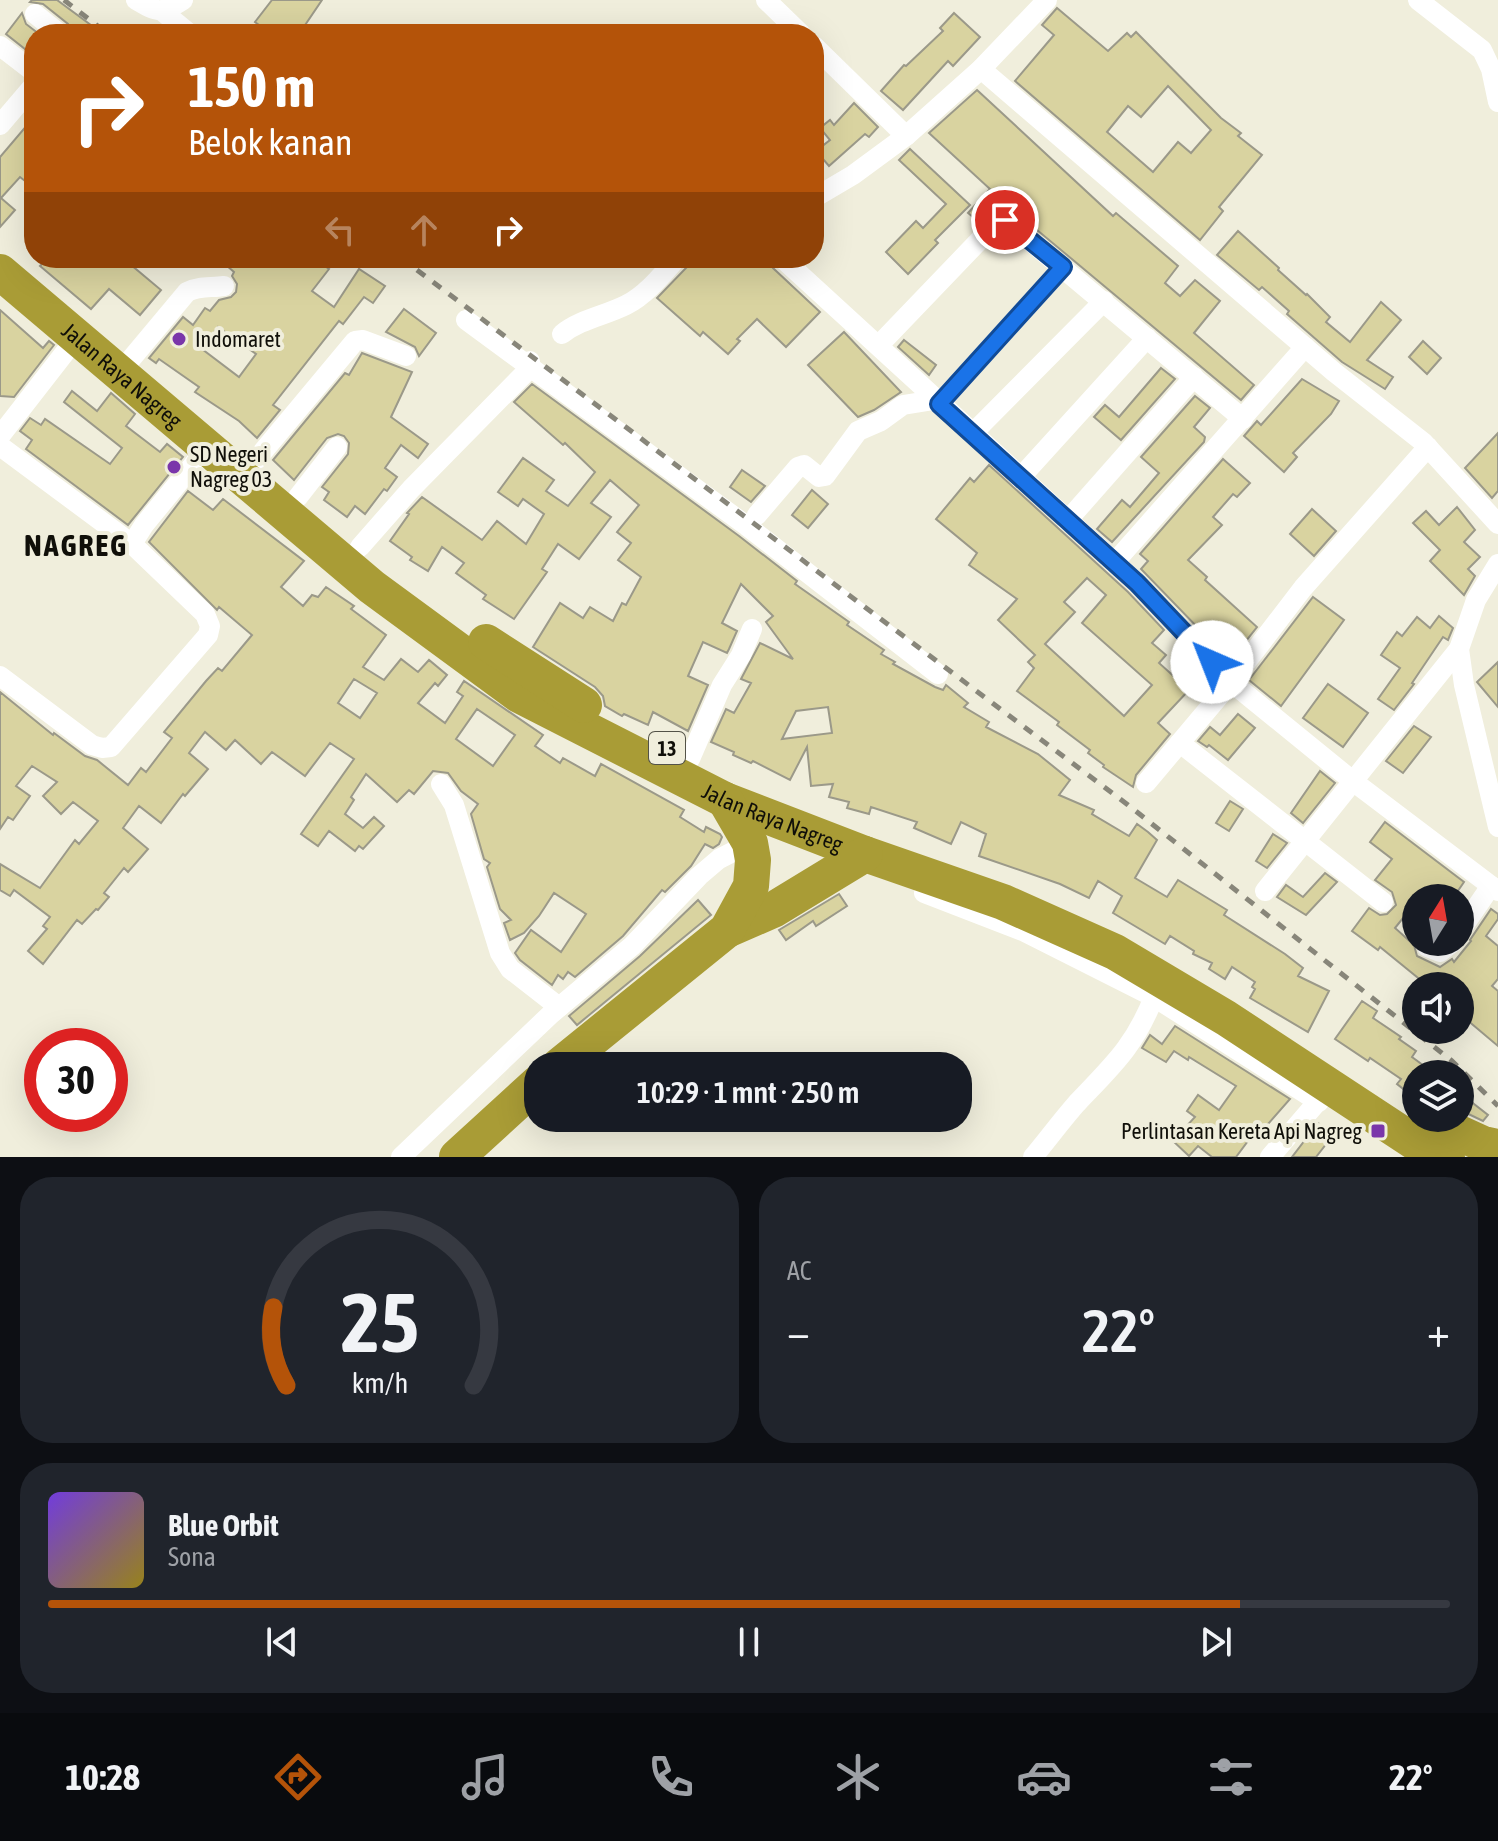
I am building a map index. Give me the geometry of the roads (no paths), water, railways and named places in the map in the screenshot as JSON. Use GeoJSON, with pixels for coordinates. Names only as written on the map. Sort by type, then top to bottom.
{"type":"FeatureCollection","features":[{"type":"Feature","properties":{"kind":"highway","name":"Jalan Raya Nagreg"},"geometry":{"type":"LineString","coordinates":[[0,249],[435,608],[599,714],[690,759],[807,807],[1013,882],[1124,930],[1206,977],[1402,1103]]}},
{"type":"Feature","properties":{"kind":"highway","name":"Jalan Raya Nagreg"},"geometry":{"type":"LineString","coordinates":[[0,272],[372,587],[519,695],[725,800],[858,859],[1003,902],[1115,952],[1325,1093],[1447,1157]]}},
{"type":"Feature","properties":{"kind":"highway"},"geometry":{"type":"LineString","coordinates":[[725,800],[750,843],[753,860],[751,886],[727,930]]}},
{"type":"Feature","properties":{"kind":"highway"},"geometry":{"type":"LineString","coordinates":[[576,1052],[727,930],[773,910],[858,859]]}},
{"type":"Feature","properties":{"kind":"highway"},"geometry":{"type":"LineString","coordinates":[[457,1157],[524,1096]]}},
{"type":"Feature","properties":{"kind":"highway"},"geometry":{"type":"LineString","coordinates":[[1457,1132],[1498,1147]]}},
{"type":"Feature","properties":{"kind":"street"},"geometry":{"type":"LineString","coordinates":[[136,0],[155,11],[162,11],[183,0]]}},
{"type":"Feature","properties":{"kind":"street"},"geometry":{"type":"LineString","coordinates":[[766,0],[791,24]]}},
{"type":"Feature","properties":{"kind":"street"},"geometry":{"type":"LineString","coordinates":[[824,192],[906,136],[981,69],[1047,0]]}},
{"type":"Feature","properties":{"kind":"street"},"geometry":{"type":"LineString","coordinates":[[1418,0],[1482,50],[1491,69],[1498,102]]}},
{"type":"Feature","properties":{"kind":"street"},"geometry":{"type":"LineString","coordinates":[[162,11],[178,24]]}},
{"type":"Feature","properties":{"kind":"street"},"geometry":{"type":"LineString","coordinates":[[35,14],[48,24]]}},
{"type":"Feature","properties":{"kind":"street"},"geometry":{"type":"LineString","coordinates":[[0,46],[24,64]]}},
{"type":"Feature","properties":{"kind":"street"},"geometry":{"type":"LineString","coordinates":[[824,56],[906,136]]}},
{"type":"Feature","properties":{"kind":"street"},"geometry":{"type":"LineString","coordinates":[[981,69],[1305,347],[1428,447],[1498,524]]}},
{"type":"Feature","properties":{"kind":"street"},"geometry":{"type":"LineString","coordinates":[[0,125],[24,97]]}},
{"type":"Feature","properties":{"kind":"street"},"geometry":{"type":"LineString","coordinates":[[879,345],[1001,220],[1009,222],[1243,419]]}},
{"type":"Feature","properties":{"kind":"street"},"geometry":{"type":"LineString","coordinates":[[751,521],[798,467],[804,465],[819,477],[825,476],[858,431],[881,421],[903,405],[936,402],[1063,267]]}},
{"type":"Feature","properties":{"kind":"street"},"geometry":{"type":"LineString","coordinates":[[562,334],[573,325],[633,300],[667,268]]}},
{"type":"Feature","properties":{"kind":"street"},"geometry":{"type":"LineString","coordinates":[[793,268],[1114,563],[1231,682],[1354,782],[1495,889],[1474,914]]}},
{"type":"Feature","properties":{"kind":"street"},"geometry":{"type":"LineString","coordinates":[[131,359],[187,292],[198,286],[224,286]]}},
{"type":"Feature","properties":{"kind":"street"},"geometry":{"type":"LineString","coordinates":[[972,434],[1104,301]]}},
{"type":"Feature","properties":{"kind":"street"},"geometry":{"type":"LineString","coordinates":[[466,320],[751,521],[938,674]]}},
{"type":"Feature","properties":{"kind":"street"},"geometry":{"type":"LineString","coordinates":[[0,436],[77,337]]}},
{"type":"Feature","properties":{"kind":"street"},"geometry":{"type":"LineString","coordinates":[[1020,478],[1147,338]]}},
{"type":"Feature","properties":{"kind":"street"},"geometry":{"type":"LineString","coordinates":[[255,461],[355,341],[363,340],[406,356]]}},
{"type":"Feature","properties":{"kind":"street"},"geometry":{"type":"LineString","coordinates":[[1114,563],[1305,347]]}},
{"type":"Feature","properties":{"kind":"street"},"geometry":{"type":"LineString","coordinates":[[360,547],[530,364]]}},
{"type":"Feature","properties":{"kind":"street"},"geometry":{"type":"LineString","coordinates":[[1067,521],[1194,377]]}},
{"type":"Feature","properties":{"kind":"street"},"geometry":{"type":"LineString","coordinates":[[0,446],[132,544],[205,614],[210,626],[208,635],[111,747],[92,745],[0,676]]}},
{"type":"Feature","properties":{"kind":"street"},"geometry":{"type":"LineString","coordinates":[[298,497],[337,447]]}},
{"type":"Feature","properties":{"kind":"street"},"geometry":{"type":"LineString","coordinates":[[1146,783],[1231,682],[1303,588],[1428,447]]}},
{"type":"Feature","properties":{"kind":"street"},"geometry":{"type":"LineString","coordinates":[[132,544],[151,515],[206,449]]}},
{"type":"Feature","properties":{"kind":"street"},"geometry":{"type":"LineString","coordinates":[[1265,891],[1459,649],[1476,600],[1498,564]]}},
{"type":"Feature","properties":{"kind":"street"},"geometry":{"type":"LineString","coordinates":[[690,759],[722,685],[741,655],[752,629]]}},
{"type":"Feature","properties":{"kind":"street"},"geometry":{"type":"LineString","coordinates":[[1459,649],[1464,685],[1493,786],[1498,827]]}},
{"type":"Feature","properties":{"kind":"street"},"geometry":{"type":"LineString","coordinates":[[1180,743],[1383,902]]}},
{"type":"Feature","properties":{"kind":"street"},"geometry":{"type":"LineString","coordinates":[[441,784],[454,805],[500,953],[510,969],[559,1007]]}},
{"type":"Feature","properties":{"kind":"street"},"geometry":{"type":"LineString","coordinates":[[401,1157],[559,1007],[632,946],[699,876],[719,859],[750,843]]}},
{"type":"Feature","properties":{"kind":"street"},"geometry":{"type":"LineString","coordinates":[[858,859],[1025,932],[1154,997],[1325,1093],[1270,1157]]}},
{"type":"Feature","properties":{"kind":"street"},"geometry":{"type":"LineString","coordinates":[[1033,1157],[1124,1054],[1145,1020],[1154,997]]}},
{"type":"Feature","properties":{"kind":"railway"},"geometry":{"type":"LineString","coordinates":[[64,0],[95,24]]}},
{"type":"Feature","properties":{"kind":"railway"},"geometry":{"type":"LineString","coordinates":[[414,268],[1128,805],[1452,1061],[1498,1106]]}},
{"type":"Feature","properties":{"kind":"place","name":"Indomaret"},"geometry":{"type":"Point","coordinates":[179,339]}},
{"type":"Feature","properties":{"kind":"place","name":"SD Negeri Nagreg 03"},"geometry":{"type":"Point","coordinates":[174,467]}},
{"type":"Feature","properties":{"kind":"place","name":"Perlintasan Kereta Api Nagreg"},"geometry":{"type":"Point","coordinates":[1378,1131]}},
{"type":"Feature","properties":{"kind":"district","name":"NAGREG"},"geometry":{"type":"Point","coordinates":[76,545]}}]}
